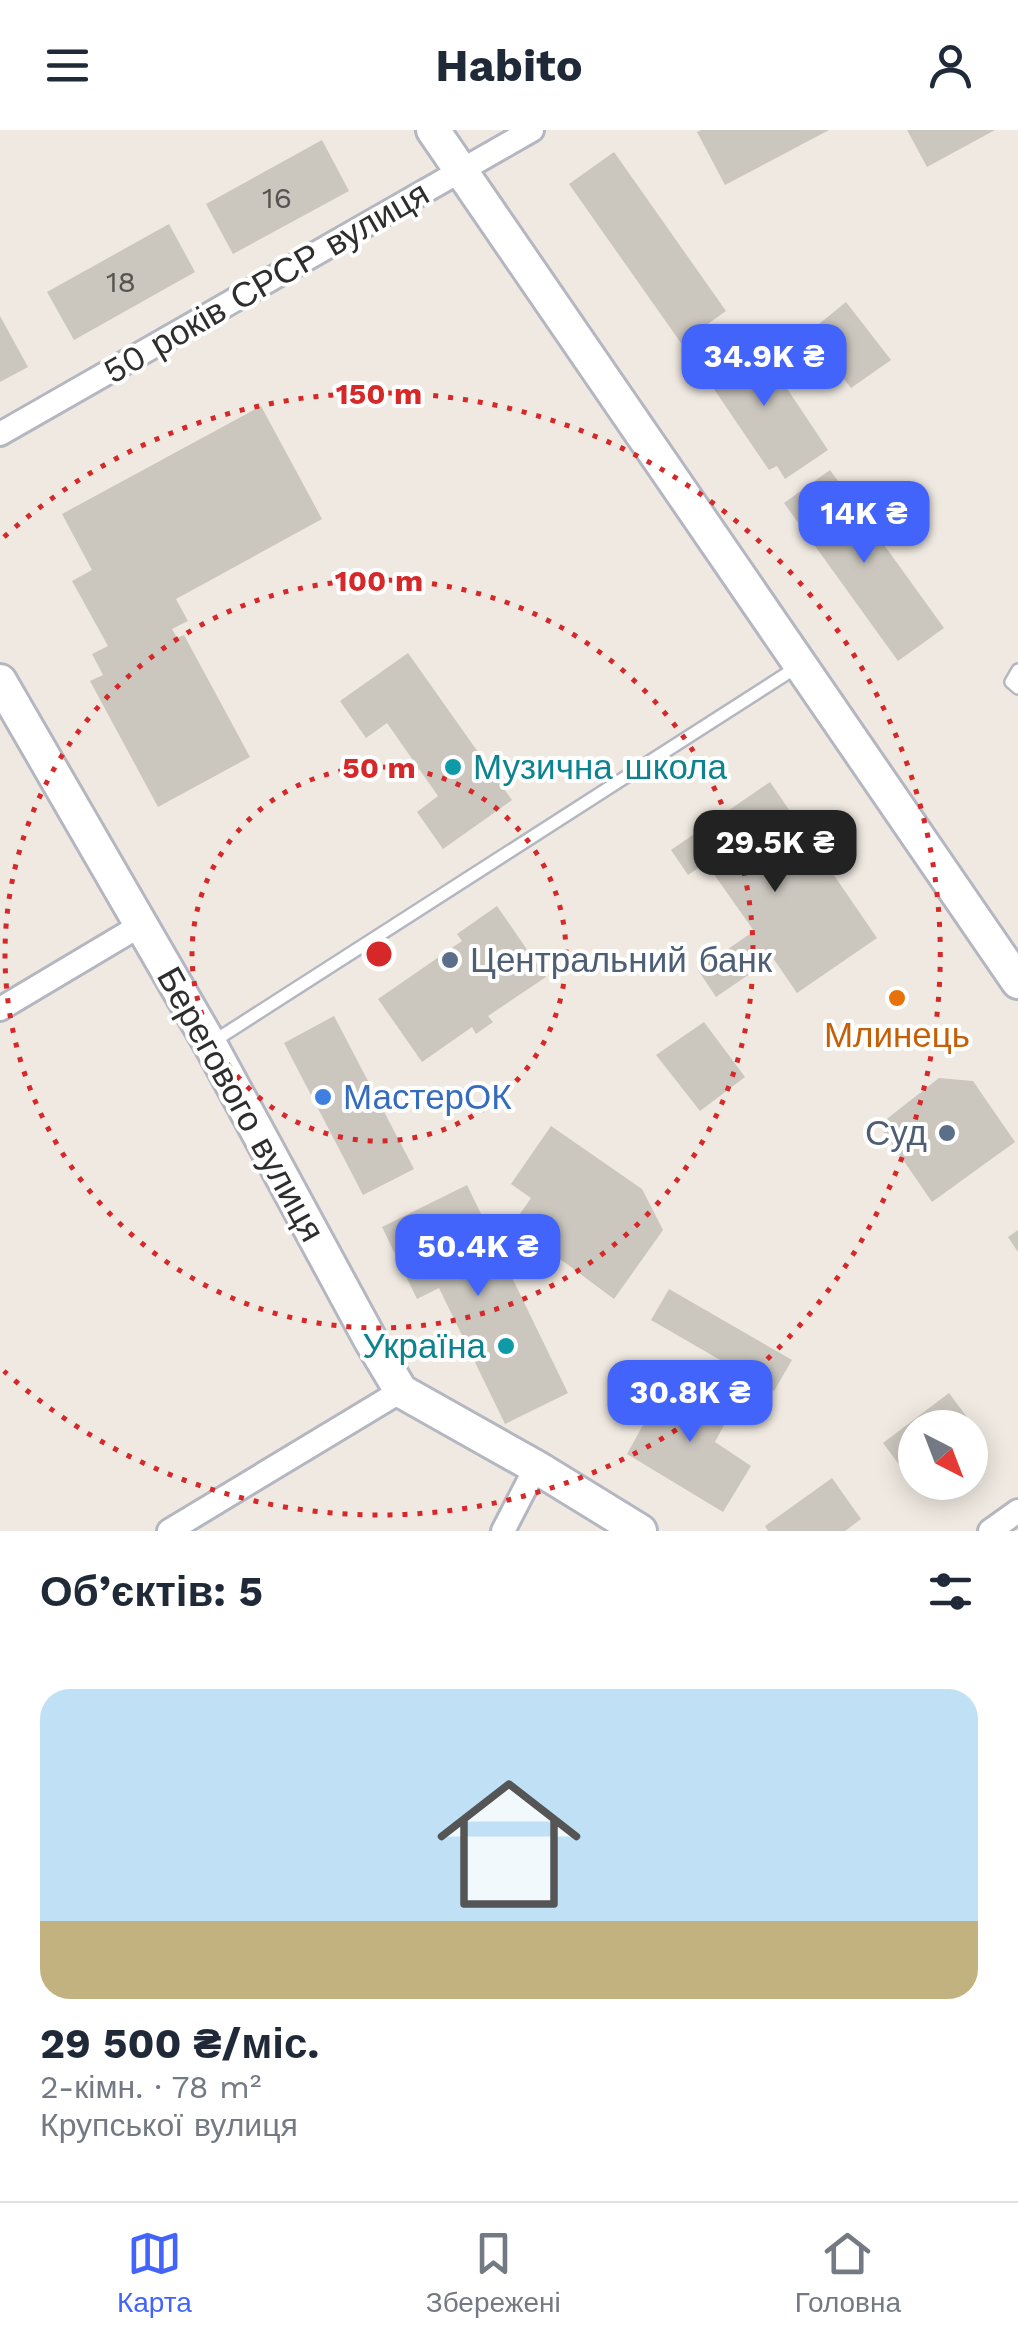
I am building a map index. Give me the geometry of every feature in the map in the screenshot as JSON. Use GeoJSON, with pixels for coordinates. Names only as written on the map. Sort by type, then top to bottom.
{"type":"FeatureCollection","features":[{"type":"Feature","properties":{"kind":"street"},"geometry":{"type":"LineString","coordinates":[[433,130],[1018,982]]}},
{"type":"Feature","properties":{"kind":"street","name":"50 років СРСР вулиця"},"geometry":{"type":"LineString","coordinates":[[0,434],[532,130]]}},
{"type":"Feature","properties":{"kind":"street","name":"Берегового вулиця"},"geometry":{"type":"LineString","coordinates":[[0,681],[210,1044],[401,1391],[640,1531]]}},
{"type":"Feature","properties":{"kind":"street"},"geometry":{"type":"LineString","coordinates":[[0,1009],[141,925]]}},
{"type":"Feature","properties":{"kind":"street"},"geometry":{"type":"LineString","coordinates":[[169,1531],[401,1391]]}},
{"type":"Feature","properties":{"kind":"street"},"geometry":{"type":"LineString","coordinates":[[503,1531],[536,1467]]}},
{"type":"Feature","properties":{"kind":"street"},"geometry":{"type":"LineString","coordinates":[[990,1531],[1018,1511]]}},
{"type":"Feature","properties":{"kind":"lane"},"geometry":{"type":"LineString","coordinates":[[210,1044],[801,665]]}},
{"type":"Feature","properties":{"kind":"lane"},"geometry":{"type":"LineString","coordinates":[[1018,670],[1011,682],[1018,688]]}},
{"type":"Feature","properties":{"kind":"building"},"geometry":{"type":"Polygon","coordinates":[[[829,130],[725,185],[697,132],[829,130]]]}},
{"type":"Feature","properties":{"kind":"building"},"geometry":{"type":"Polygon","coordinates":[[[907,130],[995,130],[927,167],[907,130]]]}},
{"type":"Feature","properties":{"kind":"building"},"geometry":{"type":"Polygon","coordinates":[[[322,140],[349,191],[233,254],[206,204],[322,140]]]}},
{"type":"Feature","properties":{"kind":"building"},"geometry":{"type":"Polygon","coordinates":[[[614,152],[726,311],[681,343],[569,184],[614,152]]]}},
{"type":"Feature","properties":{"kind":"building"},"geometry":{"type":"Polygon","coordinates":[[[169,224],[195,272],[74,340],[47,292],[169,224]]]}},
{"type":"Feature","properties":{"kind":"building"},"geometry":{"type":"Polygon","coordinates":[[[846,302],[891,360],[851,388],[808,333],[846,302]]]}},
{"type":"Feature","properties":{"kind":"building"},"geometry":{"type":"Polygon","coordinates":[[[0,316],[28,367],[0,382],[0,316]]]}},
{"type":"Feature","properties":{"kind":"building"},"geometry":{"type":"Polygon","coordinates":[[[752,336],[828,450],[785,479],[777,466],[769,470],[701,370],[752,336]]]}},
{"type":"Feature","properties":{"kind":"building"},"geometry":{"type":"Polygon","coordinates":[[[261,406],[322,519],[176,599],[188,621],[172,629],[177,638],[184,635],[250,757],[158,807],[90,681],[103,675],[92,654],[108,646],[72,581],[92,570],[62,514],[261,406]]]}},
{"type":"Feature","properties":{"kind":"building"},"geometry":{"type":"Polygon","coordinates":[[[830,470],[944,628],[898,661],[784,503],[830,470]]]}},
{"type":"Feature","properties":{"kind":"building","name":"Музична школа"},"geometry":{"type":"Polygon","coordinates":[[[408,653],[512,800],[443,849],[417,812],[438,796],[387,723],[366,738],[340,701],[408,653]]]}},
{"type":"Feature","properties":{"kind":"building"},"geometry":{"type":"Polygon","coordinates":[[[770,782],[877,938],[797,993],[773,958],[716,997],[698,970],[754,931],[706,863],[688,875],[671,850],[770,782]]]}},
{"type":"Feature","properties":{"kind":"building"},"geometry":{"type":"Polygon","coordinates":[[[497,906],[546,977],[488,1016],[493,1022],[476,1034],[472,1027],[422,1062],[378,999],[462,941],[457,934],[497,906]]]}},
{"type":"Feature","properties":{"kind":"building"},"geometry":{"type":"Polygon","coordinates":[[[334,1016],[414,1169],[363,1195],[284,1043],[334,1016]]]}},
{"type":"Feature","properties":{"kind":"building"},"geometry":{"type":"Polygon","coordinates":[[[704,1022],[745,1077],[700,1111],[656,1055],[704,1022]]]}},
{"type":"Feature","properties":{"kind":"building","name":"Суд"},"geometry":{"type":"Polygon","coordinates":[[[939,1078],[973,1081],[1015,1142],[932,1202],[879,1125],[939,1078]]]}},
{"type":"Feature","properties":{"kind":"building"},"geometry":{"type":"Polygon","coordinates":[[[551,1126],[642,1189],[663,1230],[614,1299],[513,1224],[531,1198],[511,1184],[551,1126]]]}},
{"type":"Feature","properties":{"kind":"building","name":"Україна"},"geometry":{"type":"Polygon","coordinates":[[[467,1185],[568,1393],[505,1424],[439,1288],[417,1299],[382,1227],[467,1185]]]}},
{"type":"Feature","properties":{"kind":"building"},"geometry":{"type":"Polygon","coordinates":[[[1018,1230],[1018,1252],[1008,1237],[1018,1230]]]}},
{"type":"Feature","properties":{"kind":"building"},"geometry":{"type":"Polygon","coordinates":[[[669,1289],[792,1360],[774,1391],[651,1320],[669,1289]]]}},
{"type":"Feature","properties":{"kind":"building"},"geometry":{"type":"Polygon","coordinates":[[[670,1376],[732,1410],[715,1442],[751,1466],[723,1512],[627,1454],[670,1376]]]}},
{"type":"Feature","properties":{"kind":"building"},"geometry":{"type":"Polygon","coordinates":[[[949,1393],[962,1410],[927,1410],[949,1393]]]}},
{"type":"Feature","properties":{"kind":"building"},"geometry":{"type":"Polygon","coordinates":[[[898,1432],[898,1463],[883,1443],[898,1432]]]}},
{"type":"Feature","properties":{"kind":"building"},"geometry":{"type":"Polygon","coordinates":[[[832,1478],[861,1519],[845,1531],[768,1531],[765,1526],[832,1478]]]}},
{"type":"Feature","properties":{"kind":"place","name":"Музична школа"},"geometry":{"type":"Point","coordinates":[453,767]}},
{"type":"Feature","properties":{"kind":"place","name":"Центральний банк"},"geometry":{"type":"Point","coordinates":[450,960]}},
{"type":"Feature","properties":{"kind":"place","name":"Млинець"},"geometry":{"type":"Point","coordinates":[897,998]}},
{"type":"Feature","properties":{"kind":"place","name":"МастерОК"},"geometry":{"type":"Point","coordinates":[323,1097]}},
{"type":"Feature","properties":{"kind":"place","name":"Суд"},"geometry":{"type":"Point","coordinates":[947,1133]}},
{"type":"Feature","properties":{"kind":"place","name":"Україна"},"geometry":{"type":"Point","coordinates":[506,1346]}}]}
